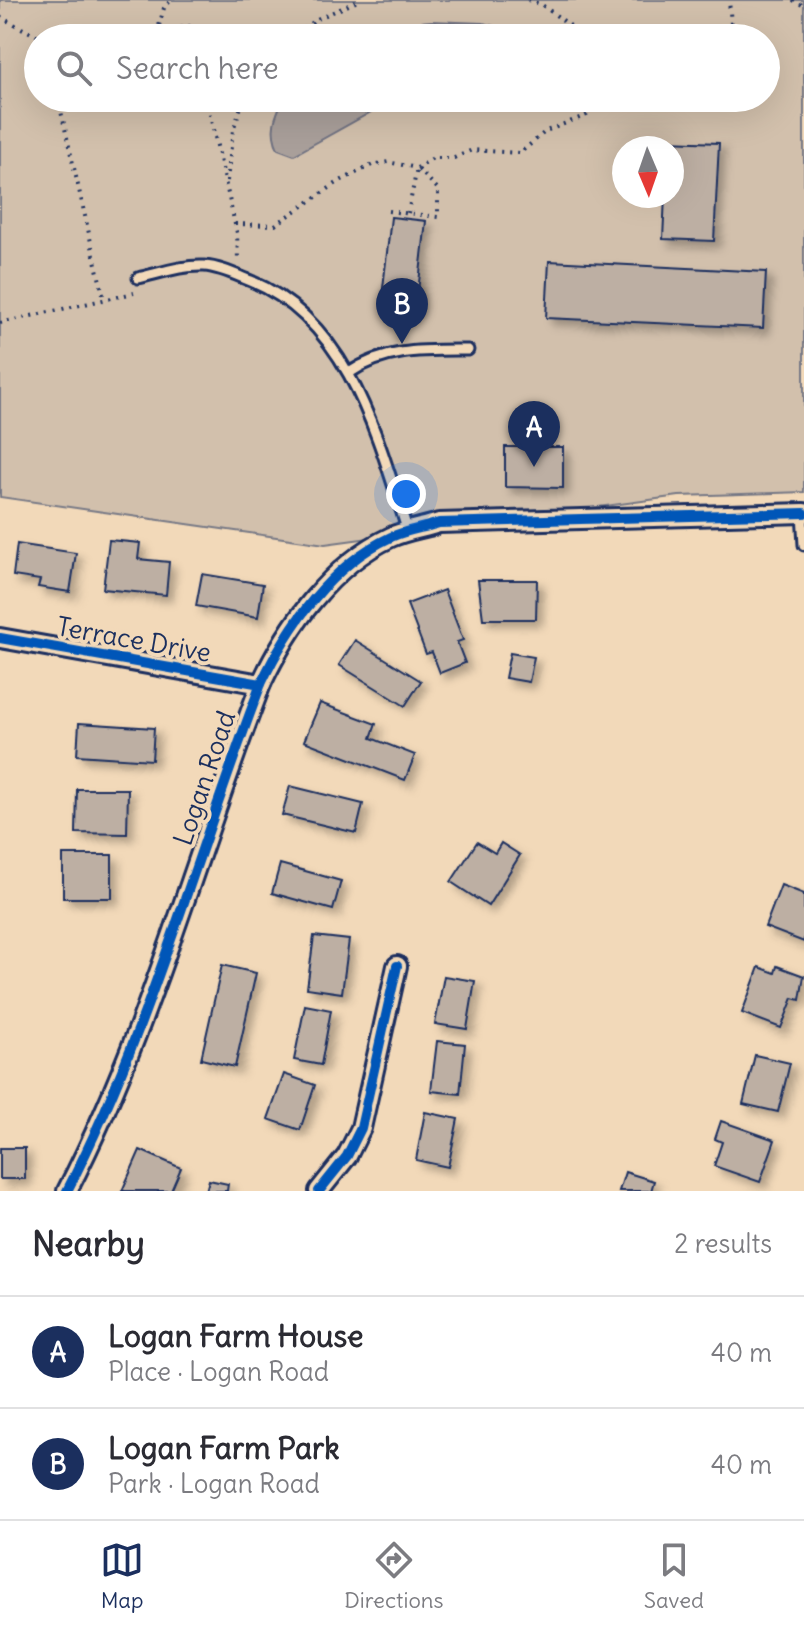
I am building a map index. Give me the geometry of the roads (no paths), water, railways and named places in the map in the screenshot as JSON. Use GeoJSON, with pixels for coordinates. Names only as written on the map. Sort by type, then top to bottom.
{"type":"FeatureCollection","features":[{"type":"Feature","properties":{"kind":"street","name":"Logan Road"},"geometry":{"type":"LineString","coordinates":[[67,1191],[100,1127],[170,946],[261,684],[283,642],[309,605],[344,566],[392,537],[439,523],[494,519],[803,513]]}},
{"type":"Feature","properties":{"kind":"street","name":"Terrace Drive"},"geometry":{"type":"LineString","coordinates":[[0,638],[261,684]]}},
{"type":"Feature","properties":{"kind":"street"},"geometry":{"type":"LineString","coordinates":[[319,1191],[347,1156],[361,1128],[397,966]]}},
{"type":"Feature","properties":{"kind":"lane"},"geometry":{"type":"LineString","coordinates":[[138,278],[186,266],[209,266],[264,286],[295,306],[349,373],[368,414],[408,532]]}},
{"type":"Feature","properties":{"kind":"lane"},"geometry":{"type":"LineString","coordinates":[[349,373],[379,357],[402,352],[468,350]]}},
{"type":"Feature","properties":{"kind":"lane"},"geometry":{"type":"LineString","coordinates":[[803,513],[804,545]]}},
{"type":"Feature","properties":{"kind":"place","name":"Logan Farm Park"},"geometry":{"type":"Point","coordinates":[402,344]}},
{"type":"Feature","properties":{"kind":"place","name":"Logan Farm House"},"geometry":{"type":"Point","coordinates":[534,467]}}]}
